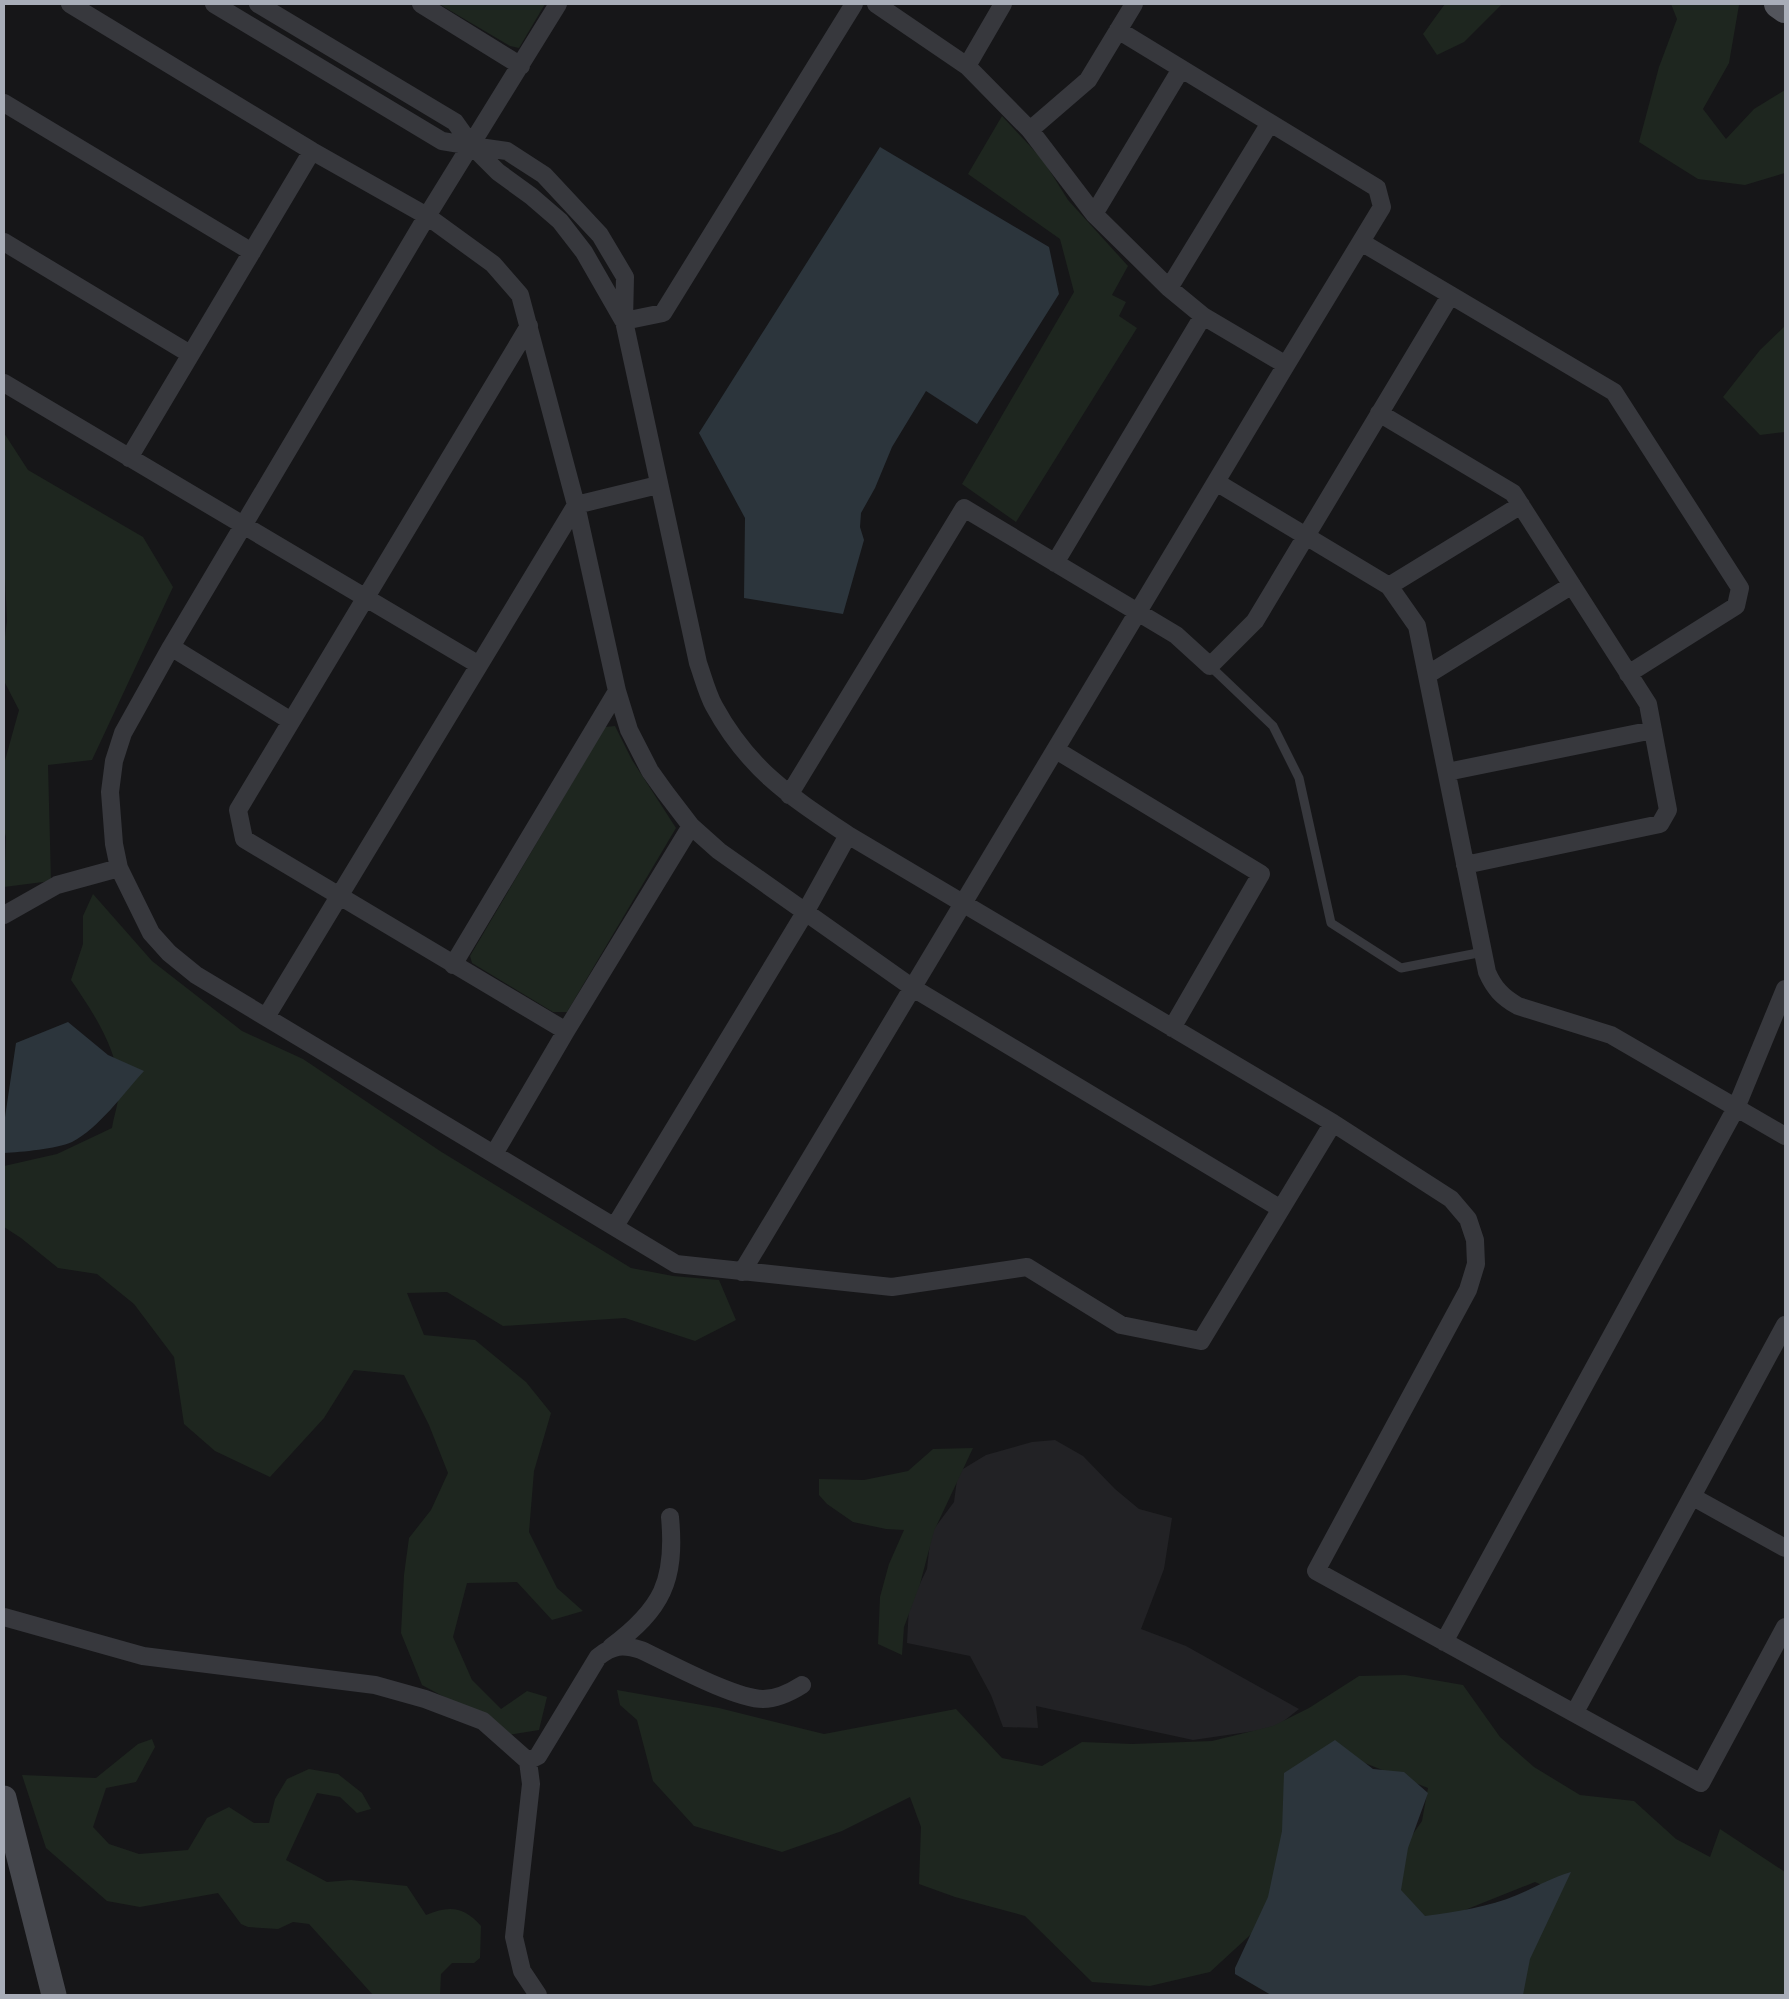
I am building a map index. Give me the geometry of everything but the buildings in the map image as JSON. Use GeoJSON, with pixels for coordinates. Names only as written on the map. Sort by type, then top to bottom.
{"type":"FeatureCollection","features":[{"type":"Feature","properties":{"kind":"main road"},"geometry":{"type":"LineString","coordinates":[[1778,4],[1785,9]]}},
{"type":"Feature","properties":{"kind":"street"},"geometry":{"type":"LineString","coordinates":[[70,4],[312,151],[427,216],[493,264],[520,295],[576,505],[616,691],[629,730],[650,771],[691,826],[720,851],[914,988],[1281,1209]]}},
{"type":"Feature","properties":{"kind":"street"},"geometry":{"type":"LineString","coordinates":[[214,4],[442,140],[507,151],[544,175],[600,235],[625,278],[624,321],[698,663],[713,705],[734,739],[762,773],[789,795],[848,835],[1332,1123],[1451,1199],[1468,1219],[1476,1240],[1476,1264],[1468,1290],[1316,1571],[1701,1782],[1785,1627]]}},
{"type":"Feature","properties":{"kind":"street"},"geometry":{"type":"LineString","coordinates":[[258,4],[455,122],[472,146],[498,172],[531,196],[560,221],[584,252],[624,321]]}},
{"type":"Feature","properties":{"kind":"street"},"geometry":{"type":"LineString","coordinates":[[421,4],[521,66]]}},
{"type":"Feature","properties":{"kind":"street"},"geometry":{"type":"LineString","coordinates":[[558,4],[427,216],[171,647],[123,733],[114,761],[110,792],[114,844],[119,868],[151,933],[169,953],[196,975],[676,1264],[892,1287],[1027,1268],[1121,1325],[1201,1341],[1332,1123]]}},
{"type":"Feature","properties":{"kind":"street"},"geometry":{"type":"LineString","coordinates":[[624,321],[663,313],[854,4]]}},
{"type":"Feature","properties":{"kind":"street"},"geometry":{"type":"LineString","coordinates":[[876,4],[967,66],[1030,130],[1094,214],[1169,288],[1204,316],[1286,365]]}},
{"type":"Feature","properties":{"kind":"street"},"geometry":{"type":"LineString","coordinates":[[967,66],[1003,4]]}},
{"type":"Feature","properties":{"kind":"street"},"geometry":{"type":"LineString","coordinates":[[1030,130],[1088,80],[1134,4]]}},
{"type":"Feature","properties":{"kind":"street"},"geometry":{"type":"LineString","coordinates":[[742,1272],[914,988],[962,902],[1056,750],[1382,207],[1377,188],[1118,30]]}},
{"type":"Feature","properties":{"kind":"street"},"geometry":{"type":"LineString","coordinates":[[1094,214],[1181,69]]}},
{"type":"Feature","properties":{"kind":"street"},"geometry":{"type":"LineString","coordinates":[[4,103],[252,252]]}},
{"type":"Feature","properties":{"kind":"street"},"geometry":{"type":"LineString","coordinates":[[1169,288],[1270,124]]}},
{"type":"Feature","properties":{"kind":"street"},"geometry":{"type":"LineString","coordinates":[[129,458],[312,151]]}},
{"type":"Feature","properties":{"kind":"street"},"geometry":{"type":"LineString","coordinates":[[4,242],[190,354]]}},
{"type":"Feature","properties":{"kind":"street"},"geometry":{"type":"LineString","coordinates":[[1360,242],[1614,392],[1740,588],[1736,606],[1628,674]]}},
{"type":"Feature","properties":{"kind":"street"},"geometry":{"type":"LineString","coordinates":[[789,795],[964,508],[1176,635],[1210,666],[1255,621],[1450,296]]}},
{"type":"Feature","properties":{"kind":"street"},"geometry":{"type":"LineString","coordinates":[[1055,563],[1204,316]]}},
{"type":"Feature","properties":{"kind":"street"},"geometry":{"type":"LineString","coordinates":[[529,326],[238,810],[244,839],[340,898],[566,1031]]}},
{"type":"Feature","properties":{"kind":"street"},"geometry":{"type":"LineString","coordinates":[[4,384],[479,665]]}},
{"type":"Feature","properties":{"kind":"street"},"geometry":{"type":"LineString","coordinates":[[1379,413],[1513,493],[1648,704],[1653,730],[1668,810],[1660,824],[1465,864]]}},
{"type":"Feature","properties":{"kind":"street"},"geometry":{"type":"LineString","coordinates":[[1216,482],[1389,586],[1417,626],[1487,972],[1494,987],[1505,999],[1518,1006],[1611,1035],[1658,1060],[1785,1136]]}},
{"type":"Feature","properties":{"kind":"street"},"geometry":{"type":"LineString","coordinates":[[266,1017],[340,898],[576,505],[658,485]]}},
{"type":"Feature","properties":{"kind":"street"},"geometry":{"type":"LineString","coordinates":[[1389,586],[1521,505]]}},
{"type":"Feature","properties":{"kind":"street"},"geometry":{"type":"LineString","coordinates":[[1427,675],[1572,585]]}},
{"type":"Feature","properties":{"kind":"street"},"geometry":{"type":"LineString","coordinates":[[171,647],[291,721]]}},
{"type":"Feature","properties":{"kind":"street"},"geometry":{"type":"LineString","coordinates":[[453,965],[616,691]]}},
{"type":"Feature","properties":{"kind":"street"},"geometry":{"type":"LineString","coordinates":[[1447,772],[1653,730]]}},
{"type":"Feature","properties":{"kind":"street"},"geometry":{"type":"LineString","coordinates":[[1056,750],[1261,874],[1172,1028]]}},
{"type":"Feature","properties":{"kind":"street"},"geometry":{"type":"LineString","coordinates":[[494,1154],[566,1031],[691,826]]}},
{"type":"Feature","properties":{"kind":"street"},"geometry":{"type":"LineString","coordinates":[[615,1226],[806,911],[848,835]]}},
{"type":"Feature","properties":{"kind":"street"},"geometry":{"type":"LineString","coordinates":[[4,915],[57,886],[119,868]]}},
{"type":"Feature","properties":{"kind":"street"},"geometry":{"type":"LineString","coordinates":[[1444,1642],[1736,1108],[1785,989]]}},
{"type":"Feature","properties":{"kind":"street"},"geometry":{"type":"LineString","coordinates":[[1575,1712],[1785,1325]]}},
{"type":"Feature","properties":{"kind":"street"},"geometry":{"type":"LineString","coordinates":[[1693,1497],[1785,1548]]}},
{"type":"Feature","properties":{"kind":"street"},"geometry":{"type":"LineString","coordinates":[[528,1761],[538,1756],[598,1657],[632,1631],[666,1586],[672,1562],[670,1517]]}},
{"type":"Feature","properties":{"kind":"street"},"geometry":{"type":"LineString","coordinates":[[4,1617],[143,1656],[375,1685],[425,1699],[483,1721],[528,1761],[531,1784],[514,1937],[522,1971],[538,1995]]}},
{"type":"Feature","properties":{"kind":"street"},"geometry":{"type":"LineString","coordinates":[[610,1647],[626,1645],[641,1650],[744,1696],[764,1699],[790,1693],[802,1685]]}},
{"type":"Feature","properties":{"kind":"street"},"geometry":{"type":"LineString","coordinates":[[4,1798],[54,1995]]}},
{"type":"Feature","properties":{"kind":"lane"},"geometry":{"type":"LineString","coordinates":[[1210,666],[1273,726],[1299,778],[1331,923],[1401,968],[1483,952]]}},
{"type":"Feature","properties":{"kind":"shaded area"},"geometry":{"type":"Polygon","coordinates":[[[439,4],[545,4],[519,48],[510,46],[439,4]]]}},
{"type":"Feature","properties":{"kind":"shaded area"},"geometry":{"type":"Polygon","coordinates":[[[1445,4],[1502,4],[1464,42],[1437,55],[1423,34],[1445,4]]]}},
{"type":"Feature","properties":{"kind":"shaded area"},"geometry":{"type":"Polygon","coordinates":[[[1671,4],[1739,5],[1729,63],[1703,109],[1726,139],[1754,109],[1785,90],[1785,173],[1745,185],[1698,179],[1639,142],[1659,67],[1677,19],[1671,4]]]}},
{"type":"Feature","properties":{"kind":"shaded area"},"geometry":{"type":"Polygon","coordinates":[[[1002,116],[1043,160],[1068,200],[1128,266],[1112,295],[1126,302],[1119,316],[1137,328],[1016,522],[962,484],[1074,292],[1060,239],[968,174],[1002,116]]]}},
{"type":"Feature","properties":{"kind":"shaded area"},"geometry":{"type":"Polygon","coordinates":[[[880,147],[1049,247],[1059,294],[977,424],[926,391],[892,447],[875,488],[861,513],[860,527],[864,540],[843,614],[744,598],[745,518],[699,433],[880,147]]]}},
{"type":"Feature","properties":{"kind":"shaded area"},"geometry":{"type":"Polygon","coordinates":[[[1785,326],[1785,432],[1760,435],[1723,397],[1760,350],[1785,326]]]}},
{"type":"Feature","properties":{"kind":"shaded area"},"geometry":{"type":"Polygon","coordinates":[[[4,433],[28,470],[143,537],[173,587],[92,760],[48,765],[51,881],[4,887],[6,837],[4,830],[4,764],[19,710],[4,681],[4,644],[7,621],[4,558],[4,433]]]}},
{"type":"Feature","properties":{"kind":"shaded area"},"geometry":{"type":"Polygon","coordinates":[[[615,726],[632,760],[676,828],[567,1012],[553,1012],[472,963],[470,956],[605,727],[615,726]]]}},
{"type":"Feature","properties":{"kind":"shaded area"},"geometry":{"type":"Polygon","coordinates":[[[93,894],[152,961],[242,1031],[303,1059],[440,1151],[631,1268],[673,1276],[719,1280],[736,1320],[695,1341],[625,1318],[503,1326],[447,1292],[407,1293],[424,1335],[475,1340],[526,1382],[551,1413],[534,1471],[529,1532],[557,1588],[583,1611],[552,1620],[517,1582],[467,1583],[453,1637],[472,1680],[501,1709],[527,1691],[547,1697],[539,1730],[508,1735],[470,1711],[422,1685],[401,1633],[404,1575],[409,1538],[431,1510],[448,1473],[429,1425],[404,1375],[354,1370],[324,1418],[270,1477],[215,1451],[184,1424],[174,1357],[134,1304],[97,1274],[58,1268],[21,1238],[4,1227],[4,1166],[57,1154],[112,1128],[119,1091],[114,1057],[102,1030],[71,980],[83,944],[83,916],[93,894]]]}},
{"type":"Feature","properties":{"kind":"shaded area"},"geometry":{"type":"Polygon","coordinates":[[[68,1022],[108,1055],[144,1071],[101,1120],[72,1142],[48,1148],[4,1153],[4,1124],[16,1043],[68,1022]]]}},
{"type":"Feature","properties":{"kind":"shaded area"},"geometry":{"type":"Polygon","coordinates":[[[1055,1440],[1083,1456],[1115,1489],[1139,1509],[1172,1518],[1164,1569],[1141,1629],[1186,1646],[1299,1709],[1275,1728],[1193,1740],[1036,1706],[1038,1728],[1003,1727],[991,1695],[970,1656],[907,1643],[909,1606],[927,1569],[931,1533],[954,1502],[958,1472],[986,1455],[1032,1442],[1055,1440]]]}},
{"type":"Feature","properties":{"kind":"shaded area"},"geometry":{"type":"Polygon","coordinates":[[[973,1448],[934,1531],[920,1584],[904,1627],[902,1655],[878,1644],[880,1597],[889,1564],[904,1530],[886,1529],[853,1522],[827,1504],[819,1495],[819,1479],[864,1480],[908,1471],[933,1449],[973,1448]]]}},
{"type":"Feature","properties":{"kind":"shaded area"},"geometry":{"type":"Polygon","coordinates":[[[1405,1675],[1463,1685],[1500,1737],[1534,1767],[1580,1795],[1634,1801],[1676,1839],[1710,1857],[1720,1829],[1785,1872],[1785,1995],[1516,1995],[1555,1891],[1535,1882],[1450,1916],[1418,1917],[1385,1874],[1422,1821],[1428,1788],[1352,1758],[1314,1754],[1287,1797],[1277,1882],[1260,1926],[1210,1972],[1150,1986],[1092,1982],[1025,1916],[955,1897],[919,1884],[921,1827],[910,1797],[842,1831],[782,1852],[694,1826],[653,1781],[637,1720],[620,1705],[617,1690],[719,1708],[824,1734],[956,1709],[1002,1758],[1042,1766],[1082,1742],[1132,1744],[1212,1741],[1273,1726],[1309,1708],[1359,1676],[1405,1675]]]}},
{"type":"Feature","properties":{"kind":"shaded area"},"geometry":{"type":"Polygon","coordinates":[[[152,1739],[155,1747],[136,1782],[106,1788],[93,1827],[109,1844],[139,1854],[188,1850],[207,1818],[229,1807],[254,1823],[269,1823],[275,1799],[287,1779],[309,1769],[338,1774],[362,1793],[371,1809],[357,1813],[340,1797],[317,1793],[286,1860],[327,1882],[351,1880],[407,1886],[426,1915],[449,1909],[469,1915],[481,1926],[480,1958],[474,1963],[452,1963],[441,1974],[440,1995],[373,1995],[309,1924],[293,1922],[278,1929],[248,1927],[241,1924],[218,1893],[140,1907],[107,1901],[46,1848],[22,1775],[96,1778],[138,1744],[152,1739]]]}},
{"type":"Feature","properties":{"kind":"shaded area"},"geometry":{"type":"Polygon","coordinates":[[[1335,1740],[1373,1769],[1404,1772],[1428,1793],[1408,1848],[1401,1890],[1425,1916],[1495,1903],[1571,1872],[1530,1959],[1523,1995],[1271,1995],[1235,1974],[1235,1968],[1268,1897],[1282,1831],[1284,1773],[1335,1740]]]}}]}
